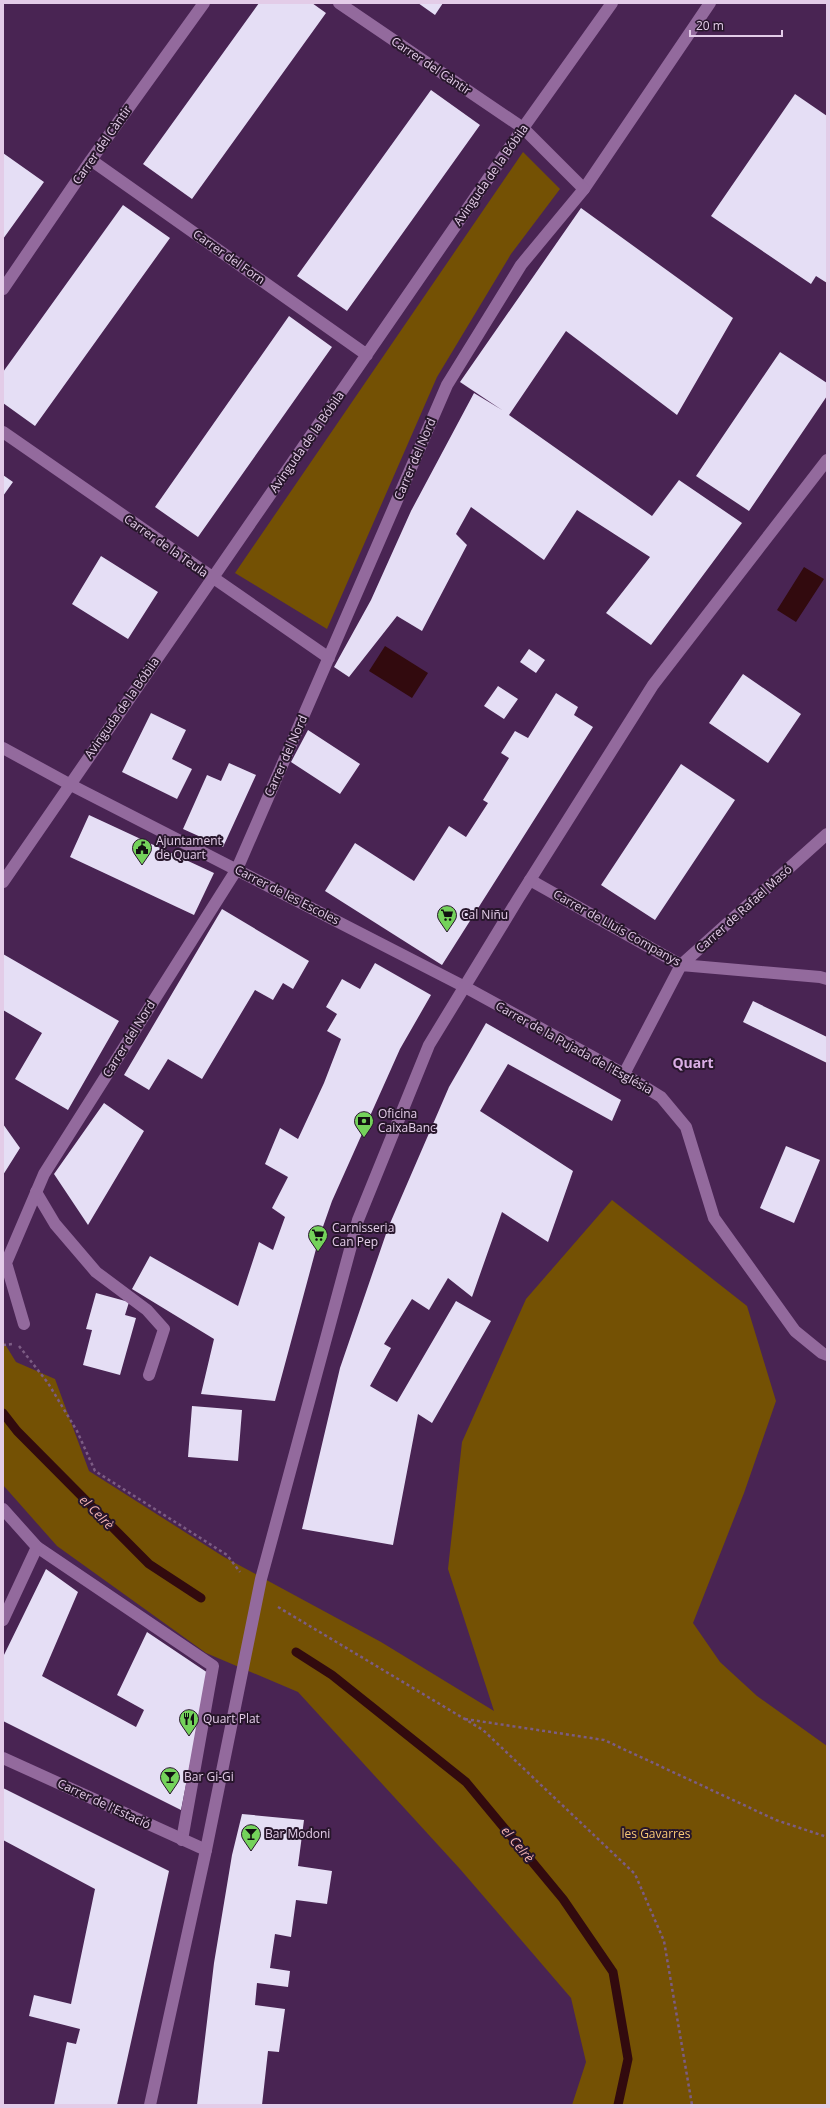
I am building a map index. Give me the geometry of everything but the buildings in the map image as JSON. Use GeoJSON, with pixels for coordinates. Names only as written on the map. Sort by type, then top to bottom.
{"type":"FeatureCollection","features":[{"type":"Feature","properties":{"kind":"street","name":"Carrer del Càntir"},"geometry":{"type":"LineString","coordinates":[[3,289],[91,160],[204,3]]}},
{"type":"Feature","properties":{"kind":"street","name":"Carrer del Càntir"},"geometry":{"type":"LineString","coordinates":[[339,3],[523,128],[584,189]]}},
{"type":"Feature","properties":{"kind":"street","name":"Avinguda de la Bóbila"},"geometry":{"type":"LineString","coordinates":[[3,882],[69,784],[523,128],[612,3]]}},
{"type":"Feature","properties":{"kind":"street","name":"Carrer del Nord"},"geometry":{"type":"LineString","coordinates":[[24,1324],[6,1263],[44,1174],[237,869],[447,385],[521,265],[584,189],[710,3]]}},
{"type":"Feature","properties":{"kind":"street","name":"Carrer del Forn"},"geometry":{"type":"LineString","coordinates":[[91,160],[367,355]]}},
{"type":"Feature","properties":{"kind":"street","name":"Carrer de la Teula"},"geometry":{"type":"LineString","coordinates":[[3,432],[329,658]]}},
{"type":"Feature","properties":{"kind":"street"},"geometry":{"type":"LineString","coordinates":[[150,2105],[206,1850],[257,1594],[358,1220],[429,1045],[464,986],[653,685],[827,460]]}},
{"type":"Feature","properties":{"kind":"street","name":"Carrer de les Escoles"},"geometry":{"type":"LineString","coordinates":[[3,748],[69,784],[464,986]]}},
{"type":"Feature","properties":{"kind":"street","name":"Carrer de Rafael Masó"},"geometry":{"type":"LineString","coordinates":[[624,1074],[681,965],[827,834]]}},
{"type":"Feature","properties":{"kind":"street","name":"Carrer de Lluís Companys"},"geometry":{"type":"LineString","coordinates":[[530,880],[681,965],[820,976],[827,979]]}},
{"type":"Feature","properties":{"kind":"street","name":"Carrer de la Pujada de l'Església"},"geometry":{"type":"LineString","coordinates":[[464,986],[624,1074],[661,1097],[686,1127],[714,1218],[795,1331],[822,1353],[827,1355]]}},
{"type":"Feature","properties":{"kind":"street"},"geometry":{"type":"LineString","coordinates":[[36,1192],[55,1224],[96,1272],[147,1310],[164,1329],[149,1375]]}},
{"type":"Feature","properties":{"kind":"street"},"geometry":{"type":"LineString","coordinates":[[3,1509],[37,1547],[213,1666],[182,1840]]}},
{"type":"Feature","properties":{"kind":"street"},"geometry":{"type":"LineString","coordinates":[[3,1620],[37,1547]]}},
{"type":"Feature","properties":{"kind":"street","name":"Carrer de l'Estació"},"geometry":{"type":"LineString","coordinates":[[3,1758],[206,1850]]}},
{"type":"Feature","properties":{"kind":"path"},"geometry":{"type":"LineString","coordinates":[[3,1345],[17,1344],[48,1383],[77,1431],[95,1471],[227,1555],[257,1594],[483,1730],[635,1874],[664,1941],[692,2105]]}},
{"type":"Feature","properties":{"kind":"path"},"geometry":{"type":"LineString","coordinates":[[463,1718],[604,1740],[776,1820],[827,1837]]}},
{"type":"Feature","properties":{"kind":"green space"},"geometry":{"type":"Polygon","coordinates":[[[523,152],[560,189],[511,254],[437,377],[327,629],[235,573],[523,152]]]}},
{"type":"Feature","properties":{"kind":"green space","name":"les Gavarres"},"geometry":{"type":"Polygon","coordinates":[[[612,1200],[747,1306],[776,1401],[744,1493],[693,1623],[720,1662],[757,1696],[827,1746],[827,2105],[572,2105],[586,2062],[571,1998],[460,1869],[298,1692],[206,1653],[57,1546],[3,1485],[3,1341],[16,1362],[55,1379],[89,1471],[224,1557],[381,1642],[494,1711],[448,1569],[462,1442],[526,1299],[612,1200]]]}},
{"type":"Feature","properties":{"kind":"shaded area"},"geometry":{"type":"Polygon","coordinates":[[[804,567],[824,579],[796,622],[777,610],[804,567]]]}},
{"type":"Feature","properties":{"kind":"shaded area"},"geometry":{"type":"Polygon","coordinates":[[[385,646],[428,673],[412,698],[369,671],[385,646]]]}},
{"type":"Feature","properties":{"kind":"waterway","name":"el Celrè"},"geometry":{"type":"LineString","coordinates":[[3,1413],[17,1431],[149,1564],[201,1598]]}},
{"type":"Feature","properties":{"kind":"waterway","name":"el Celrè"},"geometry":{"type":"LineString","coordinates":[[296,1652],[332,1675],[466,1782],[563,1899],[613,1972],[628,2059],[618,2105]]}},
{"type":"Feature","properties":{"kind":"place","name":"Ajuntament de Quart"},"geometry":{"type":"Point","coordinates":[142,865]}},
{"type":"Feature","properties":{"kind":"place","name":"Cal Niñu"},"geometry":{"type":"Point","coordinates":[447,932]}},
{"type":"Feature","properties":{"kind":"place","name":"Oficina CaixaBanc"},"geometry":{"type":"Point","coordinates":[364,1138]}},
{"type":"Feature","properties":{"kind":"place","name":"Carnisseria Can Pep"},"geometry":{"type":"Point","coordinates":[318,1252]}},
{"type":"Feature","properties":{"kind":"place","name":"Quart Plat"},"geometry":{"type":"Point","coordinates":[189,1736]}},
{"type":"Feature","properties":{"kind":"place","name":"Bar Gi-Gi"},"geometry":{"type":"Point","coordinates":[170,1794]}},
{"type":"Feature","properties":{"kind":"place","name":"Bar Modoni"},"geometry":{"type":"Point","coordinates":[251,1851]}},
{"type":"Feature","properties":{"kind":"district","name":"Quart"},"geometry":{"type":"Point","coordinates":[693,1063]}}]}
